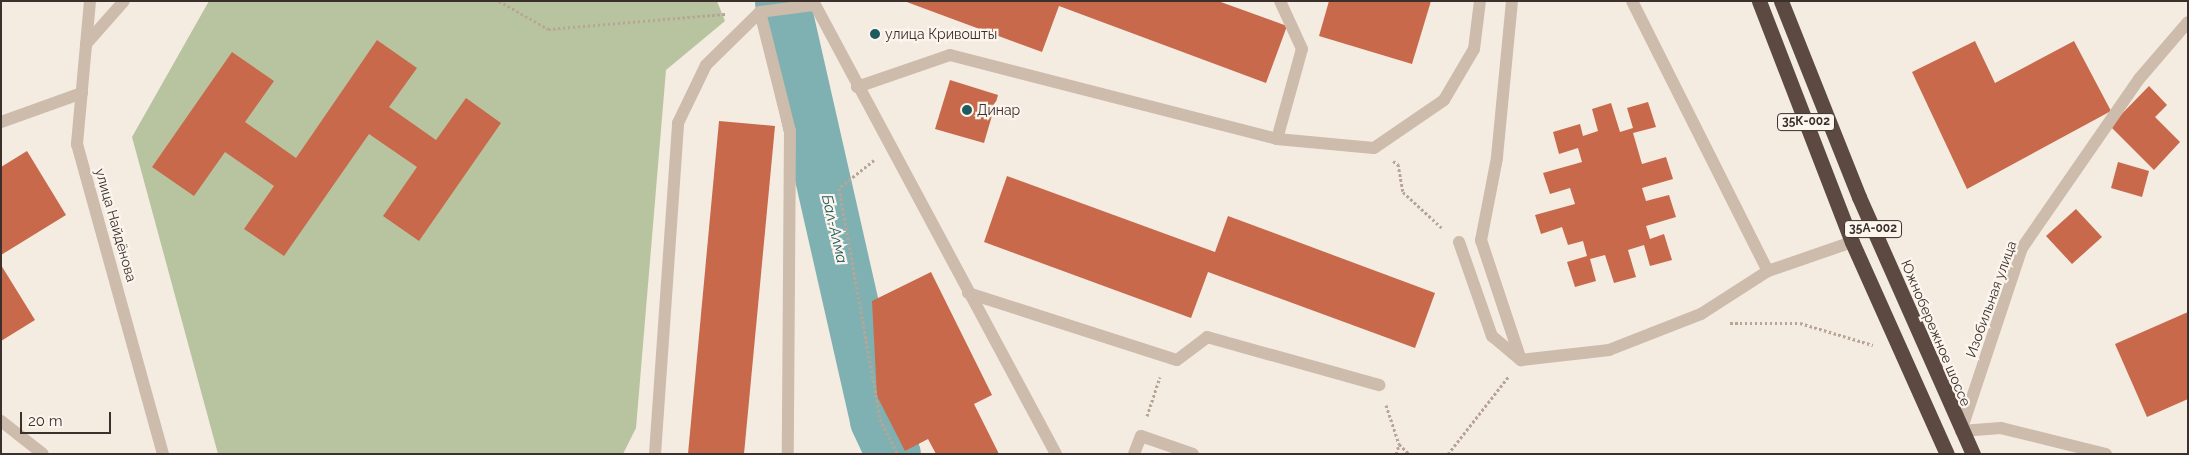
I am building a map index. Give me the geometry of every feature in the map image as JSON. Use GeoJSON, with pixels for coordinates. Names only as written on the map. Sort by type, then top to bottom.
{"type":"FeatureCollection","features":[{"type":"Feature","properties":{"kind":"highway","name":"35К-002"},"geometry":{"type":"LineString","coordinates":[[1759,1],[1852,242],[1946,454]]}},
{"type":"Feature","properties":{"kind":"highway","name":"Южнобережное шоссе"},"geometry":{"type":"LineString","coordinates":[[1781,1],[1826,118],[1961,431],[1973,454]]}},
{"type":"Feature","properties":{"kind":"street","name":"улица Найдёнова"},"geometry":{"type":"LineString","coordinates":[[90,1],[77,144],[163,454]]}},
{"type":"Feature","properties":{"kind":"street"},"geometry":{"type":"LineString","coordinates":[[86,44],[124,1]]}},
{"type":"Feature","properties":{"kind":"street"},"geometry":{"type":"LineString","coordinates":[[1277,139],[1302,49],[1280,1]]}},
{"type":"Feature","properties":{"kind":"street"},"geometry":{"type":"LineString","coordinates":[[857,87],[950,55],[1277,139],[1374,148],[1444,100],[1474,49],[1480,1]]}},
{"type":"Feature","properties":{"kind":"street"},"geometry":{"type":"LineString","coordinates":[[1512,1],[1498,158],[1481,240],[1521,360]]}},
{"type":"Feature","properties":{"kind":"street"},"geometry":{"type":"LineString","coordinates":[[1632,1],[1768,272]]}},
{"type":"Feature","properties":{"kind":"street"},"geometry":{"type":"LineString","coordinates":[[655,454],[678,123],[706,65],[760,12],[813,4],[1056,454]]}},
{"type":"Feature","properties":{"kind":"street"},"geometry":{"type":"LineString","coordinates":[[760,12],[790,131],[788,454]]}},
{"type":"Feature","properties":{"kind":"street","name":"Изобильная улица"},"geometry":{"type":"LineString","coordinates":[[1961,431],[2022,248],[2139,78],[2188,22]]}},
{"type":"Feature","properties":{"kind":"street"},"geometry":{"type":"LineString","coordinates":[[1,122],[82,93]]}},
{"type":"Feature","properties":{"kind":"street"},"geometry":{"type":"LineString","coordinates":[[1459,242],[1492,336],[1521,360],[1609,350],[1701,314],[1768,272],[1852,242]]}},
{"type":"Feature","properties":{"kind":"street"},"geometry":{"type":"LineString","coordinates":[[968,293],[1177,360],[1207,337],[1379,384]]}},
{"type":"Feature","properties":{"kind":"street"},"geometry":{"type":"LineString","coordinates":[[1,421],[43,454]]}},
{"type":"Feature","properties":{"kind":"street"},"geometry":{"type":"LineString","coordinates":[[1961,431],[2001,428],[2106,454]]}},
{"type":"Feature","properties":{"kind":"street"},"geometry":{"type":"LineString","coordinates":[[1134,454],[1141,436],[1193,454]]}},
{"type":"Feature","properties":{"kind":"path"},"geometry":{"type":"LineString","coordinates":[[499,1],[548,29],[760,12]]}},
{"type":"Feature","properties":{"kind":"path"},"geometry":{"type":"LineString","coordinates":[[889,146],[839,188],[880,419],[898,454]]}},
{"type":"Feature","properties":{"kind":"path"},"geometry":{"type":"LineString","coordinates":[[1374,148],[1398,164],[1403,192],[1430,219],[1459,242]]}},
{"type":"Feature","properties":{"kind":"path"},"geometry":{"type":"LineString","coordinates":[[1721,322],[1800,323],[1900,353]]}},
{"type":"Feature","properties":{"kind":"path"},"geometry":{"type":"LineString","coordinates":[[1141,436],[1166,356]]}},
{"type":"Feature","properties":{"kind":"path"},"geometry":{"type":"LineString","coordinates":[[1448,454],[1521,360]]}},
{"type":"Feature","properties":{"kind":"path"},"geometry":{"type":"LineString","coordinates":[[1379,384],[1399,444],[1408,454]]}},
{"type":"Feature","properties":{"kind":"path"},"geometry":{"type":"LineString","coordinates":[[1396,454],[1399,444]]}},
{"type":"Feature","properties":{"kind":"green space"},"geometry":{"type":"Polygon","coordinates":[[[209,1],[717,1],[725,21],[666,70],[636,428],[623,454],[218,454],[132,137],[209,1]]]}},
{"type":"Feature","properties":{"kind":"building"},"geometry":{"type":"Polygon","coordinates":[[[904,1],[1218,1],[1287,26],[1266,83],[1059,6],[1042,52],[904,1]]]}},
{"type":"Feature","properties":{"kind":"building"},"geometry":{"type":"Polygon","coordinates":[[[1329,1],[1431,1],[1412,64],[1319,36],[1329,1]]]}},
{"type":"Feature","properties":{"kind":"building"},"geometry":{"type":"Polygon","coordinates":[[[377,40],[417,68],[389,107],[436,140],[466,98],[501,123],[419,241],[383,216],[417,167],[369,134],[284,256],[244,229],[274,186],[225,152],[194,196],[152,167],[232,52],[274,81],[245,122],[296,158],[377,40]]]}},
{"type":"Feature","properties":{"kind":"building"},"geometry":{"type":"Polygon","coordinates":[[[1975,41],[1995,83],[2074,41],[2111,111],[1967,189],[1912,72],[1975,41]]]}},
{"type":"Feature","properties":{"kind":"building"},"geometry":{"type":"Polygon","coordinates":[[[950,80],[998,95],[984,143],[935,129],[950,80]]]}},
{"type":"Feature","properties":{"kind":"building"},"geometry":{"type":"Polygon","coordinates":[[[2149,86],[2167,105],[2155,117],[2180,142],[2154,170],[2110,126],[2149,86]]]}},
{"type":"Feature","properties":{"kind":"building"},"geometry":{"type":"Polygon","coordinates":[[[1648,102],[1656,127],[1633,133],[1642,164],[1666,157],[1673,179],[1642,188],[1646,201],[1669,195],[1676,217],[1646,226],[1650,239],[1664,234],[1672,260],[1650,266],[1644,245],[1628,250],[1636,277],[1614,283],[1605,255],[1590,259],[1596,281],[1575,287],[1567,262],[1587,256],[1583,241],[1568,245],[1562,227],[1541,234],[1535,215],[1575,204],[1570,188],[1550,194],[1543,173],[1582,162],[1578,148],[1559,154],[1553,132],[1580,124],[1583,136],[1598,131],[1592,109],[1611,103],[1620,132],[1633,128],[1627,108],[1648,102]]]}},
{"type":"Feature","properties":{"kind":"building"},"geometry":{"type":"Polygon","coordinates":[[[719,121],[775,126],[744,454],[688,454],[719,121]]]}},
{"type":"Feature","properties":{"kind":"building"},"geometry":{"type":"Polygon","coordinates":[[[27,151],[66,215],[1,255],[1,167],[27,151]]]}},
{"type":"Feature","properties":{"kind":"building"},"geometry":{"type":"Polygon","coordinates":[[[2118,162],[2149,171],[2142,197],[2111,188],[2118,162]]]}},
{"type":"Feature","properties":{"kind":"building"},"geometry":{"type":"Polygon","coordinates":[[[1007,176],[1215,252],[1228,216],[1435,293],[1415,348],[1208,272],[1191,318],[984,242],[1007,176]]]}},
{"type":"Feature","properties":{"kind":"building"},"geometry":{"type":"Polygon","coordinates":[[[2076,209],[2102,237],[2072,264],[2046,236],[2076,209]]]}},
{"type":"Feature","properties":{"kind":"building"},"geometry":{"type":"Polygon","coordinates":[[[1,265],[35,320],[1,341],[1,265]]]}},
{"type":"Feature","properties":{"kind":"building"},"geometry":{"type":"Polygon","coordinates":[[[931,272],[992,395],[974,404],[999,454],[936,454],[928,439],[905,451],[877,396],[872,301],[931,272]]]}},
{"type":"Feature","properties":{"kind":"building"},"geometry":{"type":"Polygon","coordinates":[[[2188,312],[2188,399],[2147,417],[2115,344],[2188,312]]]}},
{"type":"Feature","properties":{"kind":"waterway","name":"Бал-Алма"},"geometry":{"type":"LineString","coordinates":[[782,1],[877,420],[893,454]]}},
{"type":"Feature","properties":{"kind":"place","name":"улица Кривошты"},"geometry":{"type":"Point","coordinates":[875,34]}},
{"type":"Feature","properties":{"kind":"place","name":"Динар"},"geometry":{"type":"Point","coordinates":[967,110]}}]}
